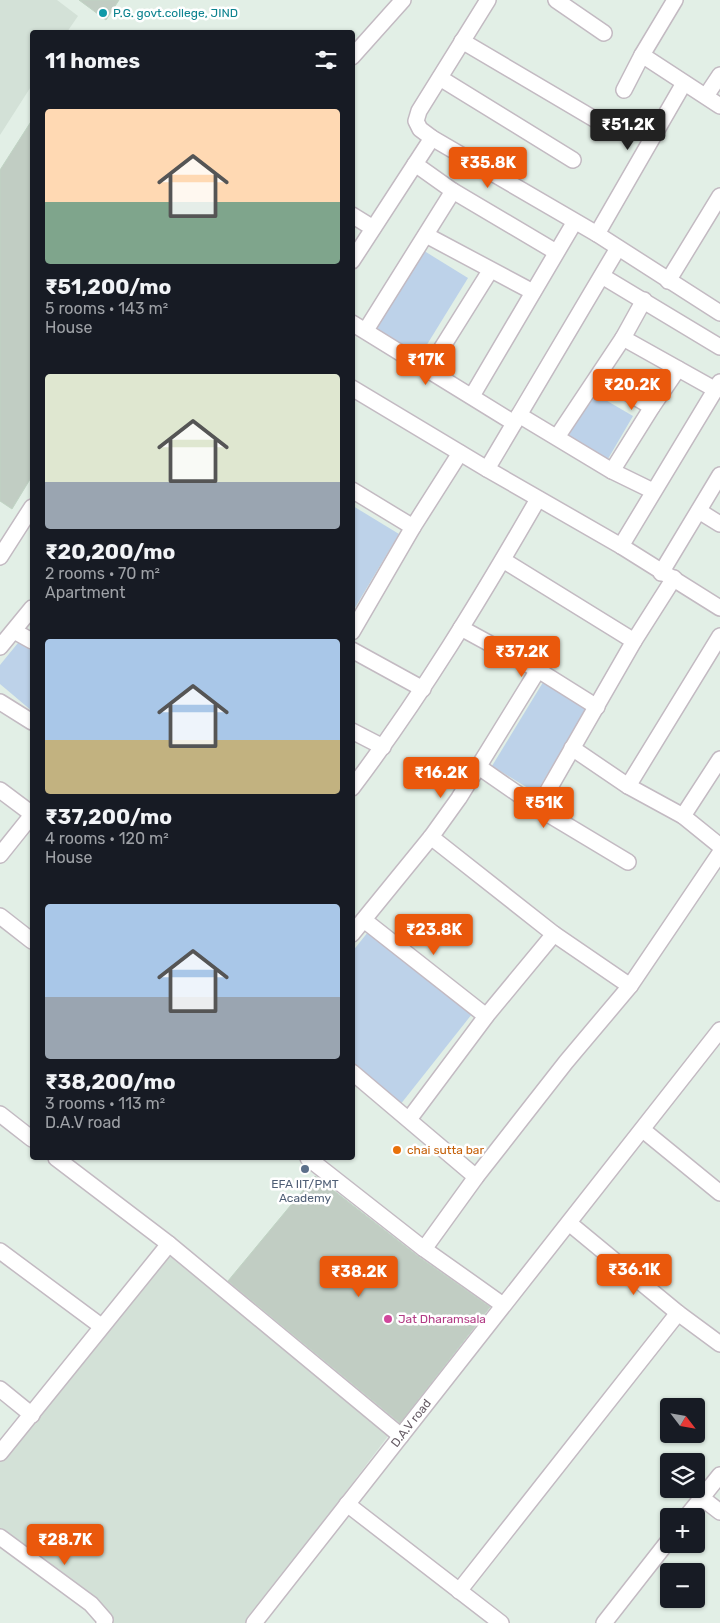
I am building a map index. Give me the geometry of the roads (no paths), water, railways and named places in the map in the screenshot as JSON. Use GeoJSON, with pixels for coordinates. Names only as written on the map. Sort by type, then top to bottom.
{"type":"FeatureCollection","features":[{"type":"Feature","properties":{"kind":"street"},"geometry":{"type":"LineString","coordinates":[[355,53],[403,0]]}},
{"type":"Feature","properties":{"kind":"street"},"geometry":{"type":"LineString","coordinates":[[488,0],[420,111],[416,121],[420,129],[432,138],[597,234],[720,313]]}},
{"type":"Feature","properties":{"kind":"street"},"geometry":{"type":"LineString","coordinates":[[556,0],[604,32]]}},
{"type":"Feature","properties":{"kind":"street"},"geometry":{"type":"LineString","coordinates":[[624,90],[642,55],[675,0]]}},
{"type":"Feature","properties":{"kind":"street"},"geometry":{"type":"LineString","coordinates":[[462,41],[596,120]]}},
{"type":"Feature","properties":{"kind":"street"},"geometry":{"type":"LineString","coordinates":[[642,55],[720,106]]}},
{"type":"Feature","properties":{"kind":"street"},"geometry":{"type":"LineString","coordinates":[[706,96],[720,75]]}},
{"type":"Feature","properties":{"kind":"street"},"geometry":{"type":"LineString","coordinates":[[440,78],[573,160]]}},
{"type":"Feature","properties":{"kind":"street"},"geometry":{"type":"LineString","coordinates":[[597,234],[684,83]]}},
{"type":"Feature","properties":{"kind":"street"},"geometry":{"type":"LineString","coordinates":[[355,256],[432,138]]}},
{"type":"Feature","properties":{"kind":"street"},"geometry":{"type":"LineString","coordinates":[[415,164],[453,191],[556,252]]}},
{"type":"Feature","properties":{"kind":"street"},"geometry":{"type":"LineString","coordinates":[[453,191],[426,235],[359,326],[472,396],[557,437],[612,471],[653,491]]}},
{"type":"Feature","properties":{"kind":"street"},"geometry":{"type":"LineString","coordinates":[[668,280],[718,206]]}},
{"type":"Feature","properties":{"kind":"street"},"geometry":{"type":"LineString","coordinates":[[355,217],[373,228]]}},
{"type":"Feature","properties":{"kind":"street"},"geometry":{"type":"LineString","coordinates":[[472,396],[574,222]]}},
{"type":"Feature","properties":{"kind":"street"},"geometry":{"type":"LineString","coordinates":[[426,235],[490,271],[533,292]]}},
{"type":"Feature","properties":{"kind":"street"},"geometry":{"type":"LineString","coordinates":[[487,469],[618,248]]}},
{"type":"Feature","properties":{"kind":"street"},"geometry":{"type":"LineString","coordinates":[[428,370],[490,271]]}},
{"type":"Feature","properties":{"kind":"street"},"geometry":{"type":"LineString","coordinates":[[602,276],[720,348]]}},
{"type":"Feature","properties":{"kind":"street"},"geometry":{"type":"LineString","coordinates":[[557,437],[599,376],[644,300]]}},
{"type":"Feature","properties":{"kind":"street"},"geometry":{"type":"LineString","coordinates":[[621,546],[718,386],[678,369],[623,338]]}},
{"type":"Feature","properties":{"kind":"street"},"geometry":{"type":"LineString","coordinates":[[612,471],[678,369]]}},
{"type":"Feature","properties":{"kind":"street"},"geometry":{"type":"LineString","coordinates":[[599,376],[652,407]]}},
{"type":"Feature","properties":{"kind":"street"},"geometry":{"type":"LineString","coordinates":[[355,390],[621,546],[720,608]]}},
{"type":"Feature","properties":{"kind":"street"},"geometry":{"type":"LineString","coordinates":[[355,627],[413,527],[460,453]]}},
{"type":"Feature","properties":{"kind":"street"},"geometry":{"type":"LineString","coordinates":[[538,808],[634,641],[699,511],[720,475]]}},
{"type":"Feature","properties":{"kind":"street"},"geometry":{"type":"LineString","coordinates":[[355,492],[413,527]]}},
{"type":"Feature","properties":{"kind":"street"},"geometry":{"type":"LineString","coordinates":[[355,784],[384,747],[422,689],[503,560],[538,499]]}},
{"type":"Feature","properties":{"kind":"street"},"geometry":{"type":"LineString","coordinates":[[0,557],[5,540],[30,510]]}},
{"type":"Feature","properties":{"kind":"street"},"geometry":{"type":"LineString","coordinates":[[699,511],[720,524]]}},
{"type":"Feature","properties":{"kind":"street"},"geometry":{"type":"LineString","coordinates":[[503,560],[634,641]]}},
{"type":"Feature","properties":{"kind":"street"},"geometry":{"type":"LineString","coordinates":[[0,647],[30,611]]}},
{"type":"Feature","properties":{"kind":"street"},"geometry":{"type":"LineString","coordinates":[[461,628],[538,670],[597,707]]}},
{"type":"Feature","properties":{"kind":"street"},"geometry":{"type":"LineString","coordinates":[[14,631],[30,640]]}},
{"type":"Feature","properties":{"kind":"street"},"geometry":{"type":"LineString","coordinates":[[628,786],[720,636]]}},
{"type":"Feature","properties":{"kind":"street"},"geometry":{"type":"LineString","coordinates":[[355,652],[422,689]]}},
{"type":"Feature","properties":{"kind":"street"},"geometry":{"type":"LineString","coordinates":[[355,930],[431,837],[459,798],[538,670]]}},
{"type":"Feature","properties":{"kind":"street"},"geometry":{"type":"LineString","coordinates":[[0,702],[30,721]]}},
{"type":"Feature","properties":{"kind":"street"},"geometry":{"type":"LineString","coordinates":[[355,732],[384,747]]}},
{"type":"Feature","properties":{"kind":"street"},"geometry":{"type":"LineString","coordinates":[[572,748],[628,786],[683,816],[720,846]]}},
{"type":"Feature","properties":{"kind":"street"},"geometry":{"type":"LineString","coordinates":[[683,816],[720,759]]}},
{"type":"Feature","properties":{"kind":"street"},"geometry":{"type":"LineString","coordinates":[[479,767],[538,808],[628,862]]}},
{"type":"Feature","properties":{"kind":"street"},"geometry":{"type":"LineString","coordinates":[[0,790],[30,812]]}},
{"type":"Feature","properties":{"kind":"street"},"geometry":{"type":"LineString","coordinates":[[0,855],[30,817]]}},
{"type":"Feature","properties":{"kind":"street"},"geometry":{"type":"LineString","coordinates":[[431,837],[554,934],[630,986]]}},
{"type":"Feature","properties":{"kind":"street"},"geometry":{"type":"LineString","coordinates":[[424,1249],[476,1177],[566,1062],[630,986],[720,853]]}},
{"type":"Feature","properties":{"kind":"street"},"geometry":{"type":"LineString","coordinates":[[0,916],[30,939]]}},
{"type":"Feature","properties":{"kind":"street"},"geometry":{"type":"LineString","coordinates":[[364,920],[486,1016]]}},
{"type":"Feature","properties":{"kind":"street"},"geometry":{"type":"LineString","coordinates":[[410,1118],[486,1016],[554,934]]}},
{"type":"Feature","properties":{"kind":"street","name":"D.A.V road"},"geometry":{"type":"LineString","coordinates":[[260,1621],[347,1504],[720,1030]]}},
{"type":"Feature","properties":{"kind":"street"},"geometry":{"type":"LineString","coordinates":[[355,1074],[410,1118],[476,1177]]}},
{"type":"Feature","properties":{"kind":"street"},"geometry":{"type":"LineString","coordinates":[[0,1114],[30,1137]]}},
{"type":"Feature","properties":{"kind":"street"},"geometry":{"type":"LineString","coordinates":[[643,1130],[720,1193]]}},
{"type":"Feature","properties":{"kind":"street"},"geometry":{"type":"LineString","coordinates":[[59,1160],[169,1244],[401,1436]]}},
{"type":"Feature","properties":{"kind":"street"},"geometry":{"type":"LineString","coordinates":[[311,1160],[424,1249],[504,1305]]}},
{"type":"Feature","properties":{"kind":"street"},"geometry":{"type":"LineString","coordinates":[[569,1223],[678,1313],[720,1344]]}},
{"type":"Feature","properties":{"kind":"street"},"geometry":{"type":"LineString","coordinates":[[0,1453],[169,1244]]}},
{"type":"Feature","properties":{"kind":"street"},"geometry":{"type":"LineString","coordinates":[[0,1251],[101,1326]]}},
{"type":"Feature","properties":{"kind":"street"},"geometry":{"type":"LineString","coordinates":[[459,1591],[678,1313]]}},
{"type":"Feature","properties":{"kind":"street"},"geometry":{"type":"LineString","coordinates":[[0,1390],[32,1415]]}},
{"type":"Feature","properties":{"kind":"street"},"geometry":{"type":"LineString","coordinates":[[705,1494],[720,1475]]}},
{"type":"Feature","properties":{"kind":"street"},"geometry":{"type":"LineString","coordinates":[[694,1508],[702,1498],[720,1512]]}},
{"type":"Feature","properties":{"kind":"street"},"geometry":{"type":"LineString","coordinates":[[347,1504],[501,1623]]}},
{"type":"Feature","properties":{"kind":"street"},"geometry":{"type":"LineString","coordinates":[[0,1537],[91,1604],[105,1620],[104,1623]]}},
{"type":"Feature","properties":{"kind":"street"},"geometry":{"type":"LineString","coordinates":[[604,1623],[660,1551]]}},
{"type":"Feature","properties":{"kind":"place","name":"P.G. govt.college, JIND"},"geometry":{"type":"Point","coordinates":[103,13]}},
{"type":"Feature","properties":{"kind":"place","name":"chai sutta bar"},"geometry":{"type":"Point","coordinates":[397,1150]}},
{"type":"Feature","properties":{"kind":"place","name":"EFA IIT/PMT Academy"},"geometry":{"type":"Point","coordinates":[305,1169]}},
{"type":"Feature","properties":{"kind":"place","name":"Jat Dharamsala"},"geometry":{"type":"Point","coordinates":[388,1319]}}]}
